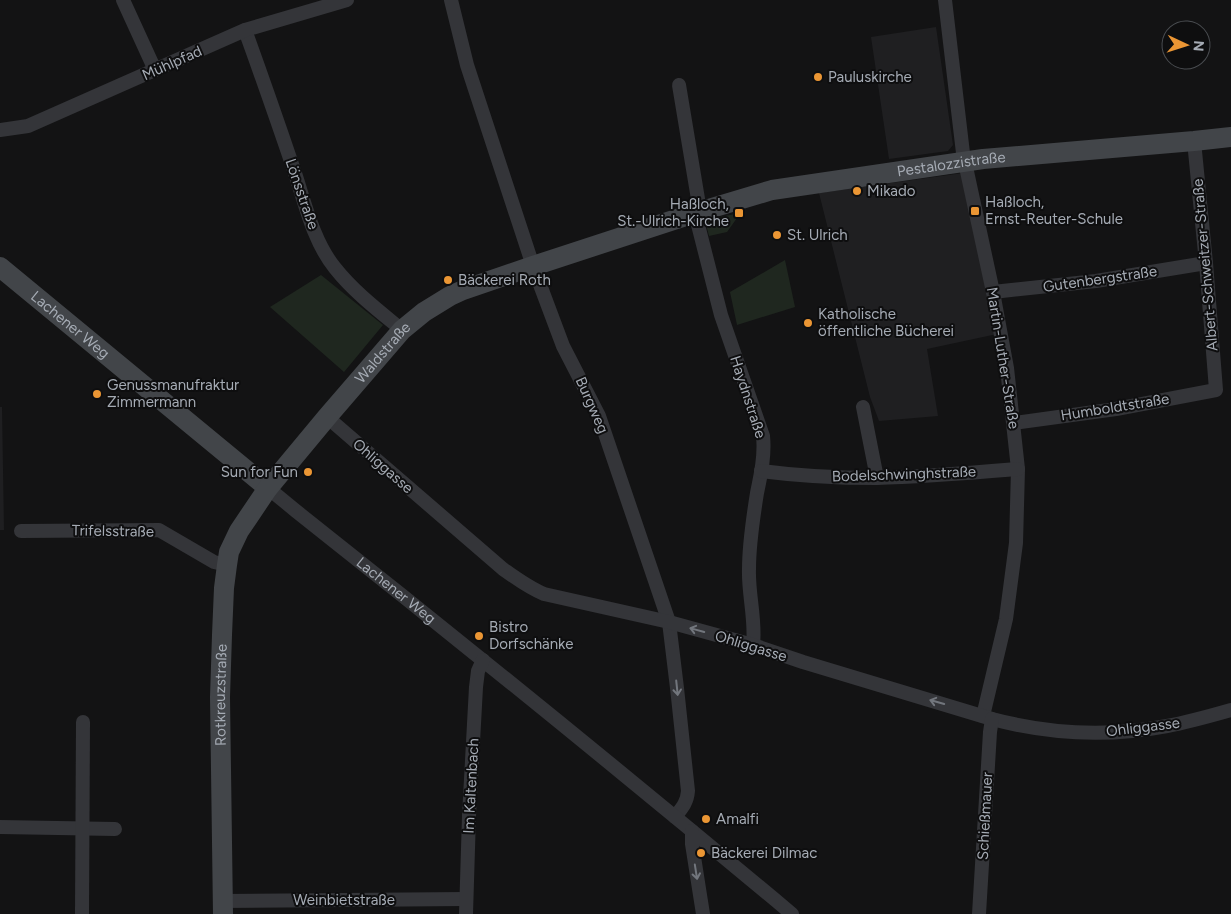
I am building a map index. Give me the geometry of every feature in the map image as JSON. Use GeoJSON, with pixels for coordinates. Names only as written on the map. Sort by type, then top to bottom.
{"type":"FeatureCollection","features":[{"type":"Feature","properties":{"kind":"main road","name":"Pestalozzistraße"},"geometry":{"type":"LineString","coordinates":[[533,266],[772,190],[964,161],[1231,137]]}},
{"type":"Feature","properties":{"kind":"main road","name":"Waldstraße"},"geometry":{"type":"LineString","coordinates":[[268,488],[402,330],[424,312],[450,296],[533,266]]}},
{"type":"Feature","properties":{"kind":"main road","name":"Lachener Weg"},"geometry":{"type":"LineString","coordinates":[[0,267],[268,488]]}},
{"type":"Feature","properties":{"kind":"main road","name":"Rotkreuzstraße"},"geometry":{"type":"LineString","coordinates":[[222,907],[220,697],[227,565],[229,552],[239,531],[268,488]]}},
{"type":"Feature","properties":{"kind":"street"},"geometry":{"type":"LineString","coordinates":[[123,0],[154,70]]}},
{"type":"Feature","properties":{"kind":"street","name":"Mühlpfad"},"geometry":{"type":"LineString","coordinates":[[0,130],[28,126],[245,30],[305,6],[347,0]]}},
{"type":"Feature","properties":{"kind":"street","name":"Burgweg"},"geometry":{"type":"LineString","coordinates":[[450,0],[467,65],[533,266],[563,346],[599,416],[669,622],[688,791],[685,805],[675,817]]}},
{"type":"Feature","properties":{"kind":"street","name":"Martin-Luther-Straße"},"geometry":{"type":"LineString","coordinates":[[945,0],[964,161],[993,292],[1007,368],[1018,469],[1016,543],[1006,619],[988,717]]}},
{"type":"Feature","properties":{"kind":"street","name":"Lönsstraße"},"geometry":{"type":"LineString","coordinates":[[245,30],[311,220],[326,255],[344,279],[402,330]]}},
{"type":"Feature","properties":{"kind":"street","name":"Haydnstraße"},"geometry":{"type":"LineString","coordinates":[[678,85],[698,212],[722,315],[763,436],[764,452],[754,512],[749,569],[754,633],[753,645]]}},
{"type":"Feature","properties":{"kind":"street","name":"Albert-Schweitzer-Straße"},"geometry":{"type":"LineString","coordinates":[[1194,141],[1216,390]]}},
{"type":"Feature","properties":{"kind":"street","name":"Gutenbergstraße"},"geometry":{"type":"LineString","coordinates":[[993,292],[1096,281],[1206,264]]}},
{"type":"Feature","properties":{"kind":"street","name":"Humboldtstraße"},"geometry":{"type":"LineString","coordinates":[[1014,423],[1116,409],[1216,390]]}},
{"type":"Feature","properties":{"kind":"street"},"geometry":{"type":"LineString","coordinates":[[863,408],[877,478]]}},
{"type":"Feature","properties":{"kind":"street","name":"Ohliggasse"},"geometry":{"type":"LineString","coordinates":[[327,417],[504,569],[529,587],[544,594],[669,622],[753,645],[803,662],[988,717],[1060,732],[1119,732],[1166,726],[1231,710]]}},
{"type":"Feature","properties":{"kind":"street","name":"Bodelschwinghstraße"},"geometry":{"type":"LineString","coordinates":[[761,471],[818,476],[877,478],[1018,469]]}},
{"type":"Feature","properties":{"kind":"street","name":"Lachener Weg"},"geometry":{"type":"LineString","coordinates":[[268,488],[483,660],[792,914]]}},
{"type":"Feature","properties":{"kind":"street","name":"Trifelsstraße"},"geometry":{"type":"LineString","coordinates":[[21,531],[159,530],[214,562],[227,565]]}},
{"type":"Feature","properties":{"kind":"street","name":"Im Kaltenbach"},"geometry":{"type":"LineString","coordinates":[[466,914],[476,687],[478,671],[483,660]]}},
{"type":"Feature","properties":{"kind":"street","name":"Schießmauer"},"geometry":{"type":"LineString","coordinates":[[979,914],[987,774],[988,717]]}},
{"type":"Feature","properties":{"kind":"street"},"geometry":{"type":"LineString","coordinates":[[82,914],[83,722]]}},
{"type":"Feature","properties":{"kind":"street"},"geometry":{"type":"LineString","coordinates":[[0,827],[115,829]]}},
{"type":"Feature","properties":{"kind":"street"},"geometry":{"type":"LineString","coordinates":[[692,830],[692,844],[703,914]]}},
{"type":"Feature","properties":{"kind":"street","name":"Weinbietstraße"},"geometry":{"type":"LineString","coordinates":[[222,907],[466,899]]}},
{"type":"Feature","properties":{"kind":"shaded area"},"geometry":{"type":"Polygon","coordinates":[[[936,27],[953,145],[948,151],[889,159],[871,37],[936,27]]]}},
{"type":"Feature","properties":{"kind":"shaded area"},"geometry":{"type":"Polygon","coordinates":[[[963,173],[997,334],[927,349],[938,416],[879,421],[870,397],[819,193],[963,173]]]}},
{"type":"Feature","properties":{"kind":"shaded area"},"geometry":{"type":"Polygon","coordinates":[[[735,214],[737,218],[727,232],[709,236],[705,220],[735,214]]]}},
{"type":"Feature","properties":{"kind":"shaded area"},"geometry":{"type":"Polygon","coordinates":[[[785,260],[795,307],[737,325],[730,292],[785,260]]]}},
{"type":"Feature","properties":{"kind":"shaded area"},"geometry":{"type":"Polygon","coordinates":[[[321,275],[383,325],[344,372],[270,307],[321,275]]]}},
{"type":"Feature","properties":{"kind":"shaded area"},"geometry":{"type":"Polygon","coordinates":[[[0,407],[2,407],[4,530],[0,530],[0,407]]]}},
{"type":"Feature","properties":{"kind":"place","name":"Pauluskirche"},"geometry":{"type":"Point","coordinates":[818,77]}},
{"type":"Feature","properties":{"kind":"place","name":"Mikado"},"geometry":{"type":"Point","coordinates":[857,191]}},
{"type":"Feature","properties":{"kind":"place","name":"Haßloch, Ernst-Reuter-Schule"},"geometry":{"type":"Point","coordinates":[975,211]}},
{"type":"Feature","properties":{"kind":"place","name":"Haßloch, St.-Ulrich-Kirche"},"geometry":{"type":"Point","coordinates":[739,213]}},
{"type":"Feature","properties":{"kind":"place","name":"St. Ulrich"},"geometry":{"type":"Point","coordinates":[777,235]}},
{"type":"Feature","properties":{"kind":"place","name":"Bäckerei Roth"},"geometry":{"type":"Point","coordinates":[448,280]}},
{"type":"Feature","properties":{"kind":"place","name":"Katholische öffentliche Bücherei"},"geometry":{"type":"Point","coordinates":[808,323]}},
{"type":"Feature","properties":{"kind":"place","name":"Genussmanufraktur Zimmermann"},"geometry":{"type":"Point","coordinates":[97,394]}},
{"type":"Feature","properties":{"kind":"place","name":"Sun for Fun"},"geometry":{"type":"Point","coordinates":[308,472]}},
{"type":"Feature","properties":{"kind":"place","name":"Bistro Dorfschänke"},"geometry":{"type":"Point","coordinates":[479,636]}},
{"type":"Feature","properties":{"kind":"place","name":"Amalfi"},"geometry":{"type":"Point","coordinates":[706,819]}},
{"type":"Feature","properties":{"kind":"place","name":"Bäckerei Dilmac"},"geometry":{"type":"Point","coordinates":[701,853]}}]}
